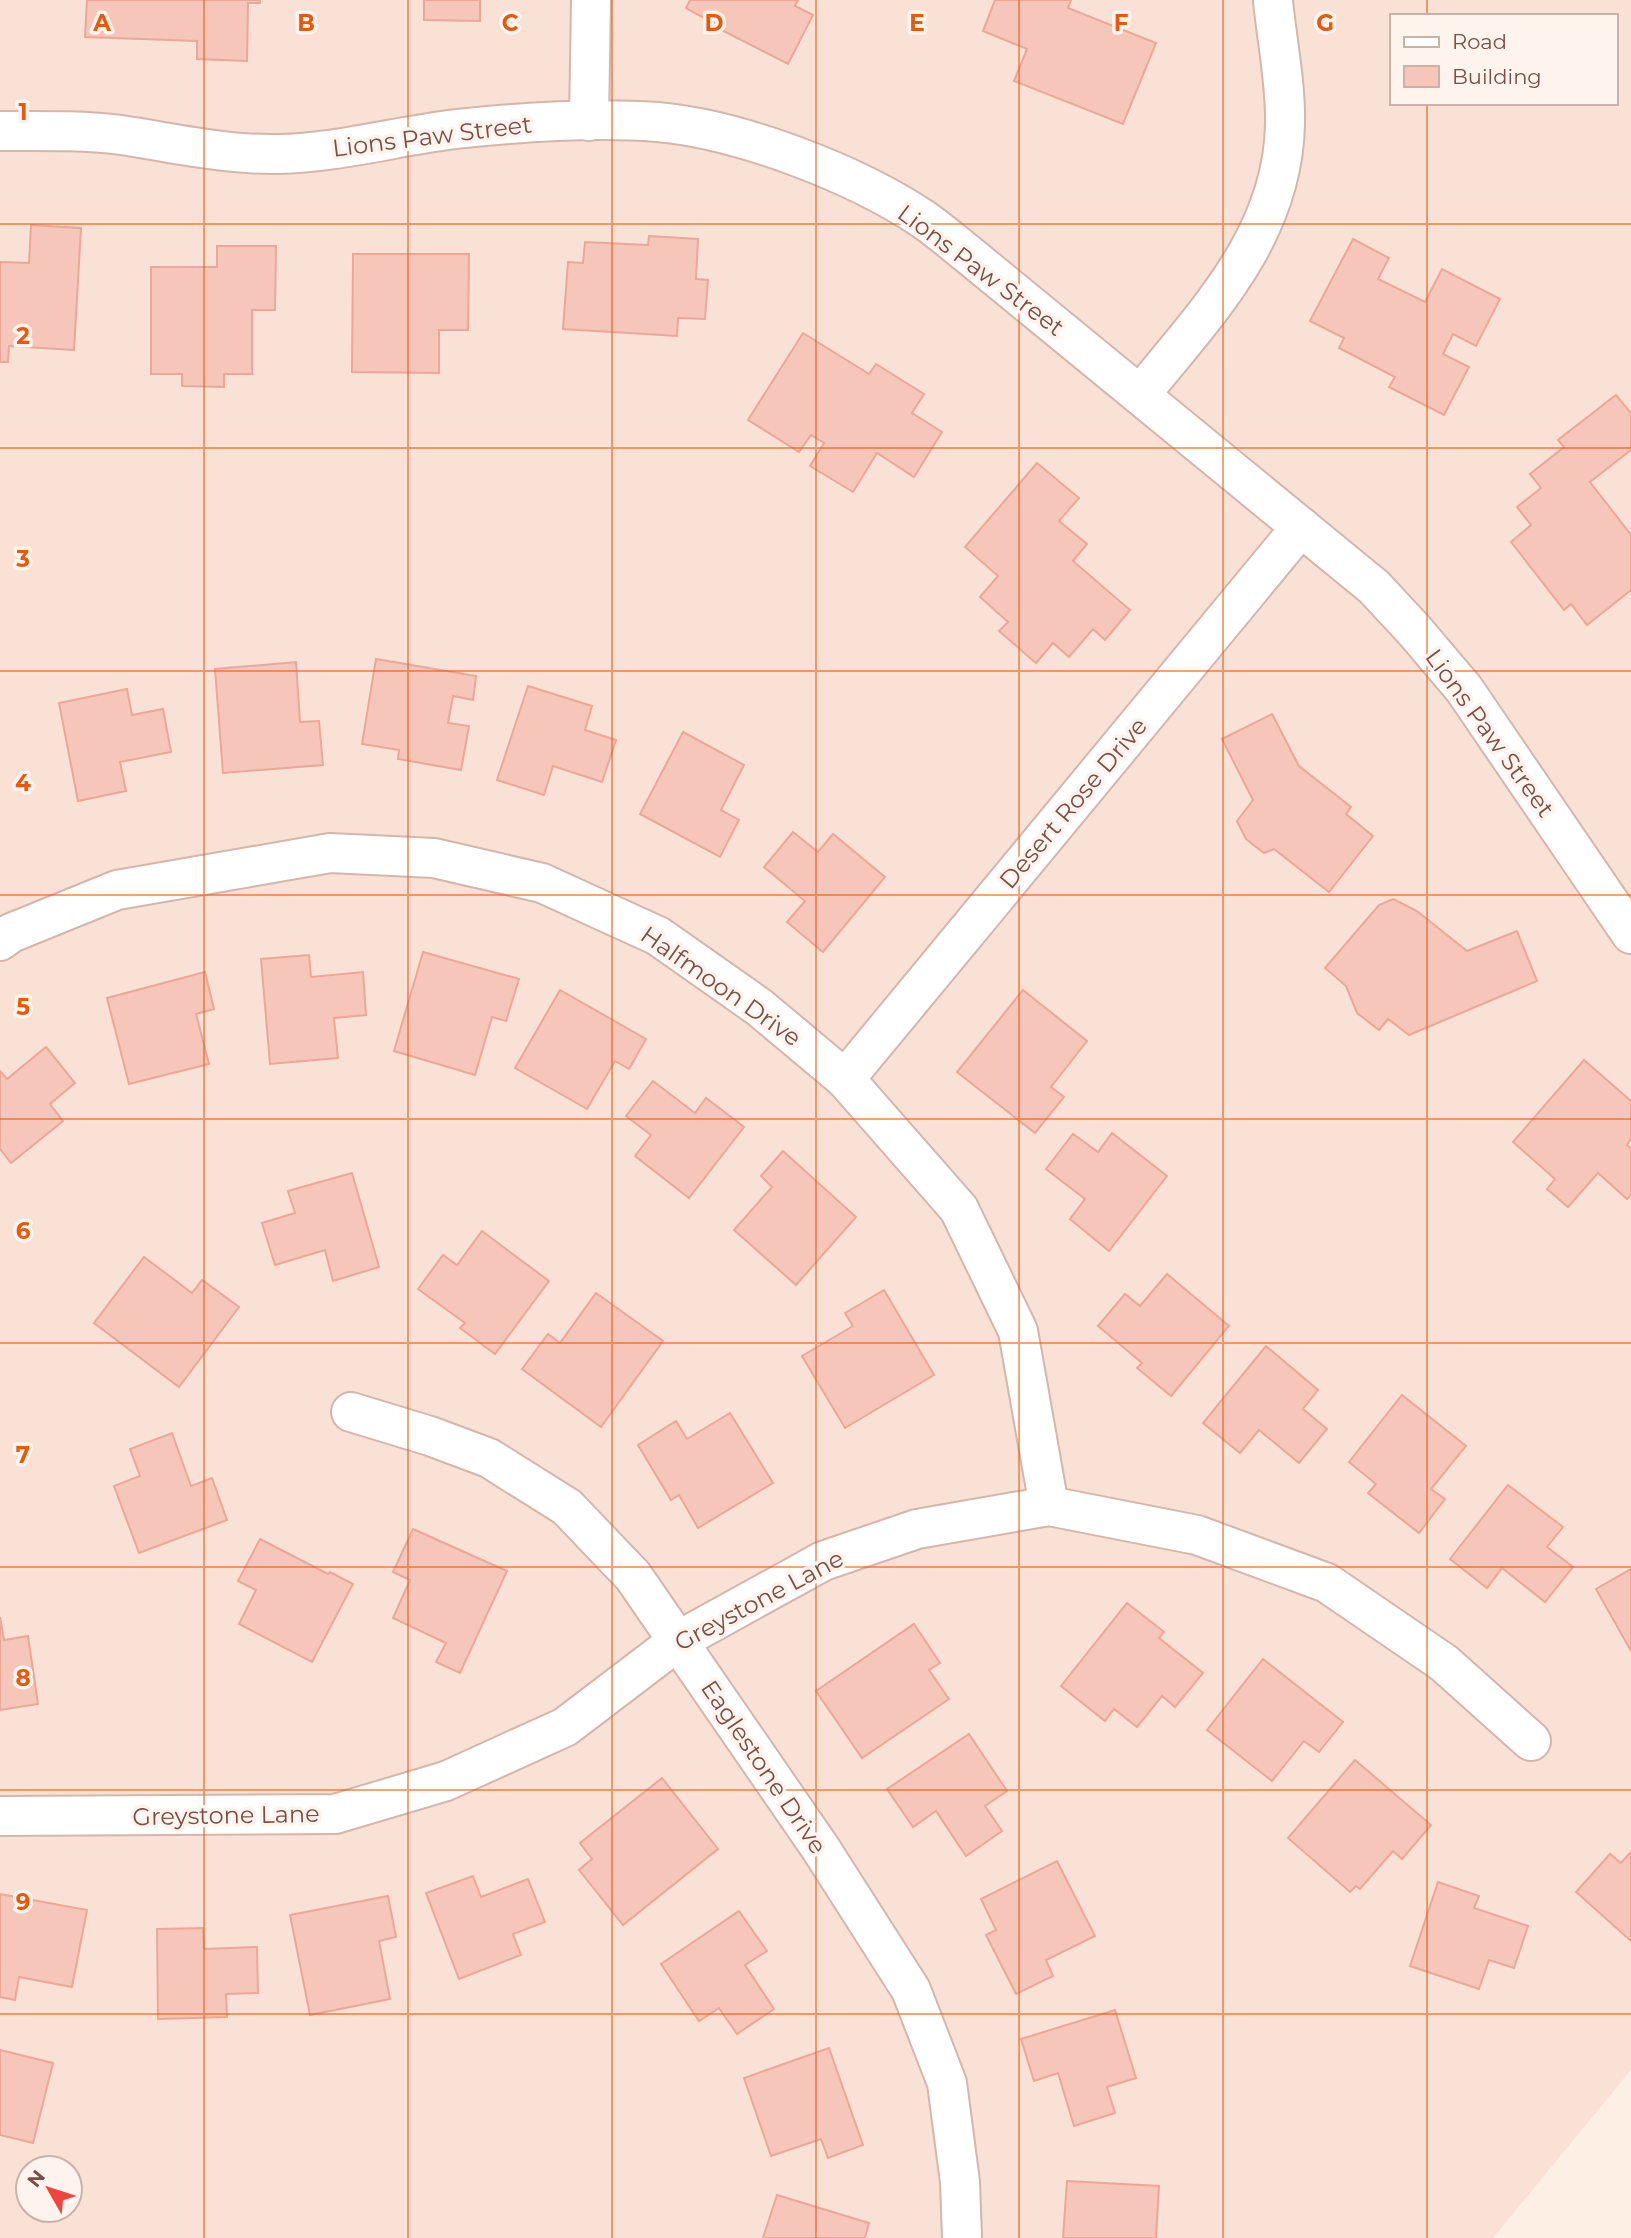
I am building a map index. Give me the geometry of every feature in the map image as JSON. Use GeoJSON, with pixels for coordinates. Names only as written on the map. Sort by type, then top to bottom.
{"type":"FeatureCollection","features":[{"type":"Feature","properties":{"kind":"street"},"geometry":{"type":"LineString","coordinates":[[589,121],[591,0]]}},
{"type":"Feature","properties":{"kind":"street"},"geometry":{"type":"LineString","coordinates":[[1140,395],[1232,281],[1261,229],[1279,181],[1285,123],[1273,1]]}},
{"type":"Feature","properties":{"kind":"street","name":"Lions Paw Street"},"geometry":{"type":"LineString","coordinates":[[0,131],[119,135],[230,153],[281,154],[456,129],[589,121],[658,122],[710,131],[764,145],[819,166],[876,193],[922,219],[1374,587],[1464,689],[1630,930]]}},
{"type":"Feature","properties":{"kind":"street","name":"Desert Rose Drive"},"geometry":{"type":"LineString","coordinates":[[845,1079],[1301,527]]}},
{"type":"Feature","properties":{"kind":"street","name":"Halfmoon Drive"},"geometry":{"type":"LineString","coordinates":[[0,941],[11,933],[117,890],[330,853],[434,858],[542,883],[658,936],[759,1007],[845,1079],[959,1209],[1018,1331],[1049,1506]]}},
{"type":"Feature","properties":{"kind":"street","name":"Eaglestone Drive"},"geometry":{"type":"LineString","coordinates":[[351,1412],[430,1436],[489,1458],[567,1507],[633,1576],[821,1849],[911,1990],[947,2083],[960,2182],[962,2238]]}},
{"type":"Feature","properties":{"kind":"street","name":"Greystone Lane"},"geometry":{"type":"LineString","coordinates":[[0,1816],[335,1814],[446,1781],[565,1727],[678,1640],[823,1561],[917,1529],[1049,1506],[1197,1535],[1327,1583],[1444,1663],[1531,1741]]}},
{"type":"Feature","properties":{"kind":"shaded area"},"geometry":{"type":"Polygon","coordinates":[[[0,0],[1631,0],[1631,2070],[1493,2238],[0,2238],[0,0]]]}},
{"type":"Feature","properties":{"kind":"building"},"geometry":{"type":"Polygon","coordinates":[[[87,0],[260,0],[260,3],[248,3],[247,61],[197,59],[197,41],[85,37],[87,0]]]}},
{"type":"Feature","properties":{"kind":"building"},"geometry":{"type":"Polygon","coordinates":[[[424,0],[480,0],[480,21],[424,20],[424,0]]]}},
{"type":"Feature","properties":{"kind":"building"},"geometry":{"type":"Polygon","coordinates":[[[690,0],[798,0],[795,6],[813,15],[788,64],[710,24],[711,22],[686,8],[690,0]]]}},
{"type":"Feature","properties":{"kind":"building"},"geometry":{"type":"Polygon","coordinates":[[[995,0],[1071,0],[1068,8],[1156,43],[1123,124],[1014,81],[1027,49],[983,31],[995,0]]]}},
{"type":"Feature","properties":{"kind":"building"},"geometry":{"type":"Polygon","coordinates":[[[31,225],[81,228],[74,350],[9,346],[8,362],[0,362],[0,262],[29,263],[31,225]]]}},
{"type":"Feature","properties":{"kind":"building"},"geometry":{"type":"Polygon","coordinates":[[[649,236],[698,239],[696,279],[708,280],[705,319],[678,318],[677,336],[563,329],[568,262],[583,263],[585,242],[648,245],[649,236]]]}},
{"type":"Feature","properties":{"kind":"building"},"geometry":{"type":"Polygon","coordinates":[[[1353,239],[1389,258],[1378,279],[1425,302],[1442,269],[1500,299],[1476,346],[1453,334],[1443,354],[1469,367],[1444,415],[1389,387],[1395,377],[1339,348],[1344,338],[1310,321],[1353,239]]]}},
{"type":"Feature","properties":{"kind":"building"},"geometry":{"type":"Polygon","coordinates":[[[217,246],[276,246],[275,310],[252,310],[252,374],[224,374],[224,387],[182,386],[182,374],[151,374],[151,267],[217,267],[217,246]]]}},
{"type":"Feature","properties":{"kind":"building"},"geometry":{"type":"Polygon","coordinates":[[[353,254],[469,254],[468,330],[439,330],[439,373],[352,372],[353,254]]]}},
{"type":"Feature","properties":{"kind":"building"},"geometry":{"type":"Polygon","coordinates":[[[803,333],[869,374],[876,364],[924,394],[912,413],[942,432],[914,477],[877,453],[853,492],[810,466],[824,443],[811,435],[799,452],[748,420],[803,333]]]}},
{"type":"Feature","properties":{"kind":"building"},"geometry":{"type":"Polygon","coordinates":[[[1616,395],[1631,413],[1631,450],[1590,482],[1631,535],[1631,590],[1587,625],[1571,604],[1564,610],[1511,542],[1531,525],[1517,507],[1541,488],[1530,474],[1564,447],[1558,440],[1616,395]]]}},
{"type":"Feature","properties":{"kind":"building"},"geometry":{"type":"Polygon","coordinates":[[[1037,463],[1079,498],[1059,521],[1087,544],[1073,561],[1130,610],[1105,640],[1093,629],[1069,657],[1053,643],[1036,663],[999,631],[1008,622],[980,597],[998,576],[965,547],[1037,463]]]}},
{"type":"Feature","properties":{"kind":"building"},"geometry":{"type":"Polygon","coordinates":[[[376,659],[476,676],[473,700],[453,696],[448,723],[469,726],[461,770],[398,759],[399,750],[362,744],[376,659]]]}},
{"type":"Feature","properties":{"kind":"building"},"geometry":{"type":"Polygon","coordinates":[[[296,662],[300,722],[319,721],[323,765],[223,773],[215,669],[296,662]]]}},
{"type":"Feature","properties":{"kind":"building"},"geometry":{"type":"Polygon","coordinates":[[[528,686],[592,706],[585,730],[616,740],[602,782],[553,766],[544,795],[497,780],[528,686]]]}},
{"type":"Feature","properties":{"kind":"building"},"geometry":{"type":"Polygon","coordinates":[[[127,689],[132,715],[163,709],[171,752],[120,762],[126,791],[78,801],[59,703],[127,689]]]}},
{"type":"Feature","properties":{"kind":"building"},"geometry":{"type":"Polygon","coordinates":[[[1272,714],[1299,766],[1351,807],[1346,814],[1373,836],[1329,892],[1274,849],[1264,853],[1246,839],[1237,821],[1253,800],[1222,739],[1272,714]]]}},
{"type":"Feature","properties":{"kind":"building"},"geometry":{"type":"Polygon","coordinates":[[[683,732],[744,765],[721,810],[739,820],[720,857],[640,814],[683,732]]]}},
{"type":"Feature","properties":{"kind":"building"},"geometry":{"type":"Polygon","coordinates":[[[793,832],[818,852],[833,834],[885,877],[823,952],[787,922],[805,901],[764,867],[793,832]]]}},
{"type":"Feature","properties":{"kind":"building"},"geometry":{"type":"Polygon","coordinates":[[[1393,899],[1417,911],[1467,951],[1517,931],[1537,981],[1409,1035],[1388,1019],[1379,1030],[1357,1013],[1346,986],[1325,968],[1379,905],[1393,899]]]}},
{"type":"Feature","properties":{"kind":"building"},"geometry":{"type":"Polygon","coordinates":[[[423,952],[519,979],[506,1021],[492,1017],[475,1075],[394,1051],[423,952]]]}},
{"type":"Feature","properties":{"kind":"building"},"geometry":{"type":"Polygon","coordinates":[[[309,955],[311,977],[363,972],[366,1015],[334,1018],[338,1058],[270,1064],[261,959],[309,955]]]}},
{"type":"Feature","properties":{"kind":"building"},"geometry":{"type":"Polygon","coordinates":[[[205,972],[214,1009],[196,1014],[209,1064],[129,1084],[107,998],[205,972]]]}},
{"type":"Feature","properties":{"kind":"building"},"geometry":{"type":"Polygon","coordinates":[[[560,990],[646,1039],[629,1069],[615,1061],[587,1109],[515,1068],[560,990]]]}},
{"type":"Feature","properties":{"kind":"building"},"geometry":{"type":"Polygon","coordinates":[[[1023,990],[1087,1041],[1051,1087],[1064,1097],[1035,1133],[957,1072],[1023,990]]]}},
{"type":"Feature","properties":{"kind":"building"},"geometry":{"type":"Polygon","coordinates":[[[46,1047],[75,1083],[50,1104],[63,1121],[11,1163],[0,1149],[0,1071],[7,1079],[46,1047]]]}},
{"type":"Feature","properties":{"kind":"building"},"geometry":{"type":"Polygon","coordinates":[[[1584,1060],[1631,1101],[1631,1139],[1627,1145],[1631,1149],[1631,1195],[1627,1199],[1598,1173],[1568,1207],[1547,1189],[1555,1179],[1513,1142],[1584,1060]]]}},
{"type":"Feature","properties":{"kind":"building"},"geometry":{"type":"Polygon","coordinates":[[[653,1081],[695,1113],[706,1098],[744,1127],[689,1198],[635,1156],[651,1135],[626,1116],[653,1081]]]}},
{"type":"Feature","properties":{"kind":"building"},"geometry":{"type":"Polygon","coordinates":[[[1112,1133],[1167,1176],[1109,1251],[1070,1219],[1085,1199],[1046,1169],[1073,1134],[1098,1152],[1112,1133]]]}},
{"type":"Feature","properties":{"kind":"building"},"geometry":{"type":"Polygon","coordinates":[[[783,1151],[856,1217],[796,1285],[734,1230],[772,1187],[761,1176],[783,1151]]]}},
{"type":"Feature","properties":{"kind":"building"},"geometry":{"type":"Polygon","coordinates":[[[352,1173],[379,1267],[333,1281],[325,1250],[275,1265],[262,1223],[295,1213],[288,1191],[352,1173]]]}},
{"type":"Feature","properties":{"kind":"building"},"geometry":{"type":"Polygon","coordinates":[[[482,1231],[549,1281],[495,1354],[460,1328],[465,1323],[418,1289],[443,1255],[457,1265],[482,1231]]]}},
{"type":"Feature","properties":{"kind":"building"},"geometry":{"type":"Polygon","coordinates":[[[144,1257],[192,1293],[202,1280],[239,1307],[179,1387],[94,1323],[144,1257]]]}},
{"type":"Feature","properties":{"kind":"building"},"geometry":{"type":"Polygon","coordinates":[[[1167,1274],[1229,1326],[1171,1396],[1137,1368],[1142,1363],[1098,1326],[1125,1294],[1140,1306],[1167,1274]]]}},
{"type":"Feature","properties":{"kind":"building"},"geometry":{"type":"Polygon","coordinates":[[[884,1290],[934,1375],[845,1428],[802,1356],[853,1326],[845,1313],[884,1290]]]}},
{"type":"Feature","properties":{"kind":"building"},"geometry":{"type":"Polygon","coordinates":[[[596,1293],[663,1341],[601,1427],[522,1369],[548,1334],[560,1343],[596,1293]]]}},
{"type":"Feature","properties":{"kind":"building"},"geometry":{"type":"Polygon","coordinates":[[[1266,1346],[1318,1390],[1303,1409],[1327,1429],[1299,1463],[1259,1430],[1240,1453],[1203,1423],[1266,1346]]]}},
{"type":"Feature","properties":{"kind":"building"},"geometry":{"type":"Polygon","coordinates":[[[1402,1395],[1466,1446],[1431,1489],[1445,1499],[1419,1533],[1368,1493],[1376,1484],[1349,1462],[1402,1395]]]}},
{"type":"Feature","properties":{"kind":"building"},"geometry":{"type":"Polygon","coordinates":[[[730,1413],[773,1483],[698,1528],[679,1495],[671,1500],[638,1445],[676,1421],[687,1439],[730,1413]]]}},
{"type":"Feature","properties":{"kind":"building"},"geometry":{"type":"Polygon","coordinates":[[[172,1433],[191,1486],[212,1478],[227,1520],[139,1553],[114,1486],[140,1476],[130,1449],[172,1433]]]}},
{"type":"Feature","properties":{"kind":"building"},"geometry":{"type":"Polygon","coordinates":[[[1508,1485],[1563,1527],[1547,1547],[1573,1567],[1545,1602],[1502,1568],[1487,1588],[1450,1559],[1508,1485]]]}},
{"type":"Feature","properties":{"kind":"building"},"geometry":{"type":"Polygon","coordinates":[[[413,1529],[507,1571],[460,1673],[436,1662],[446,1643],[393,1618],[410,1580],[393,1572],[413,1529]]]}},
{"type":"Feature","properties":{"kind":"building"},"geometry":{"type":"Polygon","coordinates":[[[260,1539],[353,1584],[312,1662],[239,1624],[256,1590],[238,1581],[260,1539]]]}},
{"type":"Feature","properties":{"kind":"building"},"geometry":{"type":"Polygon","coordinates":[[[1631,1569],[1631,1651],[1596,1589],[1631,1569]]]}},
{"type":"Feature","properties":{"kind":"building"},"geometry":{"type":"Polygon","coordinates":[[[1127,1603],[1164,1632],[1159,1638],[1203,1673],[1175,1707],[1162,1696],[1137,1727],[1114,1709],[1105,1721],[1061,1686],[1127,1603]]]}},
{"type":"Feature","properties":{"kind":"building"},"geometry":{"type":"Polygon","coordinates":[[[0,1617],[4,1640],[28,1636],[38,1704],[0,1710],[0,1617]]]}},
{"type":"Feature","properties":{"kind":"building"},"geometry":{"type":"Polygon","coordinates":[[[914,1624],[940,1663],[929,1670],[949,1699],[862,1758],[816,1691],[914,1624]]]}},
{"type":"Feature","properties":{"kind":"building"},"geometry":{"type":"Polygon","coordinates":[[[1263,1659],[1343,1722],[1319,1752],[1304,1741],[1272,1781],[1207,1730],[1263,1659]]]}},
{"type":"Feature","properties":{"kind":"building"},"geometry":{"type":"Polygon","coordinates":[[[969,1734],[1007,1791],[985,1806],[1002,1831],[966,1856],[936,1811],[913,1827],[887,1789],[969,1734]]]}},
{"type":"Feature","properties":{"kind":"building"},"geometry":{"type":"Polygon","coordinates":[[[1355,1760],[1431,1825],[1402,1859],[1393,1851],[1360,1889],[1356,1886],[1350,1892],[1288,1838],[1355,1760]]]}},
{"type":"Feature","properties":{"kind":"building"},"geometry":{"type":"Polygon","coordinates":[[[662,1778],[718,1849],[623,1925],[579,1870],[592,1859],[580,1843],[662,1778]]]}},
{"type":"Feature","properties":{"kind":"building"},"geometry":{"type":"Polygon","coordinates":[[[1631,1852],[1631,1941],[1576,1892],[1610,1854],[1621,1863],[1631,1852]]]}},
{"type":"Feature","properties":{"kind":"building"},"geometry":{"type":"Polygon","coordinates":[[[1057,1861],[1095,1936],[1046,1960],[1053,1976],[1016,1994],[986,1935],[996,1930],[981,1899],[1057,1861]]]}},
{"type":"Feature","properties":{"kind":"building"},"geometry":{"type":"Polygon","coordinates":[[[473,1876],[481,1897],[528,1879],[545,1922],[513,1934],[521,1955],[459,1979],[426,1893],[473,1876]]]}},
{"type":"Feature","properties":{"kind":"building"},"geometry":{"type":"Polygon","coordinates":[[[1438,1882],[1479,1896],[1474,1908],[1528,1926],[1514,1968],[1489,1960],[1479,1989],[1410,1966],[1438,1882]]]}},
{"type":"Feature","properties":{"kind":"building"},"geometry":{"type":"Polygon","coordinates":[[[0,1894],[87,1910],[72,1987],[19,1977],[15,2000],[0,1997],[0,1894]]]}},
{"type":"Feature","properties":{"kind":"building"},"geometry":{"type":"Polygon","coordinates":[[[388,1896],[396,1937],[379,1941],[390,1999],[310,2015],[290,1915],[388,1896]]]}},
{"type":"Feature","properties":{"kind":"building"},"geometry":{"type":"Polygon","coordinates":[[[739,1911],[767,1951],[745,1965],[774,2009],[737,2034],[719,2008],[699,2021],[661,1964],[739,1911]]]}},
{"type":"Feature","properties":{"kind":"building"},"geometry":{"type":"Polygon","coordinates":[[[203,1928],[204,1949],[257,1947],[258,1993],[226,1994],[227,2017],[158,2019],[157,1929],[203,1928]]]}},
{"type":"Feature","properties":{"kind":"building"},"geometry":{"type":"Polygon","coordinates":[[[1115,2010],[1136,2078],[1107,2087],[1115,2113],[1074,2126],[1058,2073],[1034,2081],[1021,2039],[1115,2010]]]}},
{"type":"Feature","properties":{"kind":"building"},"geometry":{"type":"Polygon","coordinates":[[[829,2048],[863,2145],[828,2158],[821,2139],[771,2156],[744,2078],[829,2048]]]}},
{"type":"Feature","properties":{"kind":"building"},"geometry":{"type":"Polygon","coordinates":[[[0,2050],[53,2063],[33,2143],[0,2135],[0,2050]]]}},
{"type":"Feature","properties":{"kind":"building"},"geometry":{"type":"Polygon","coordinates":[[[1067,2181],[1159,2186],[1156,2238],[1063,2238],[1067,2181]]]}},
{"type":"Feature","properties":{"kind":"building"},"geometry":{"type":"Polygon","coordinates":[[[777,2195],[869,2223],[865,2238],[763,2238],[777,2195]]]}}]}
